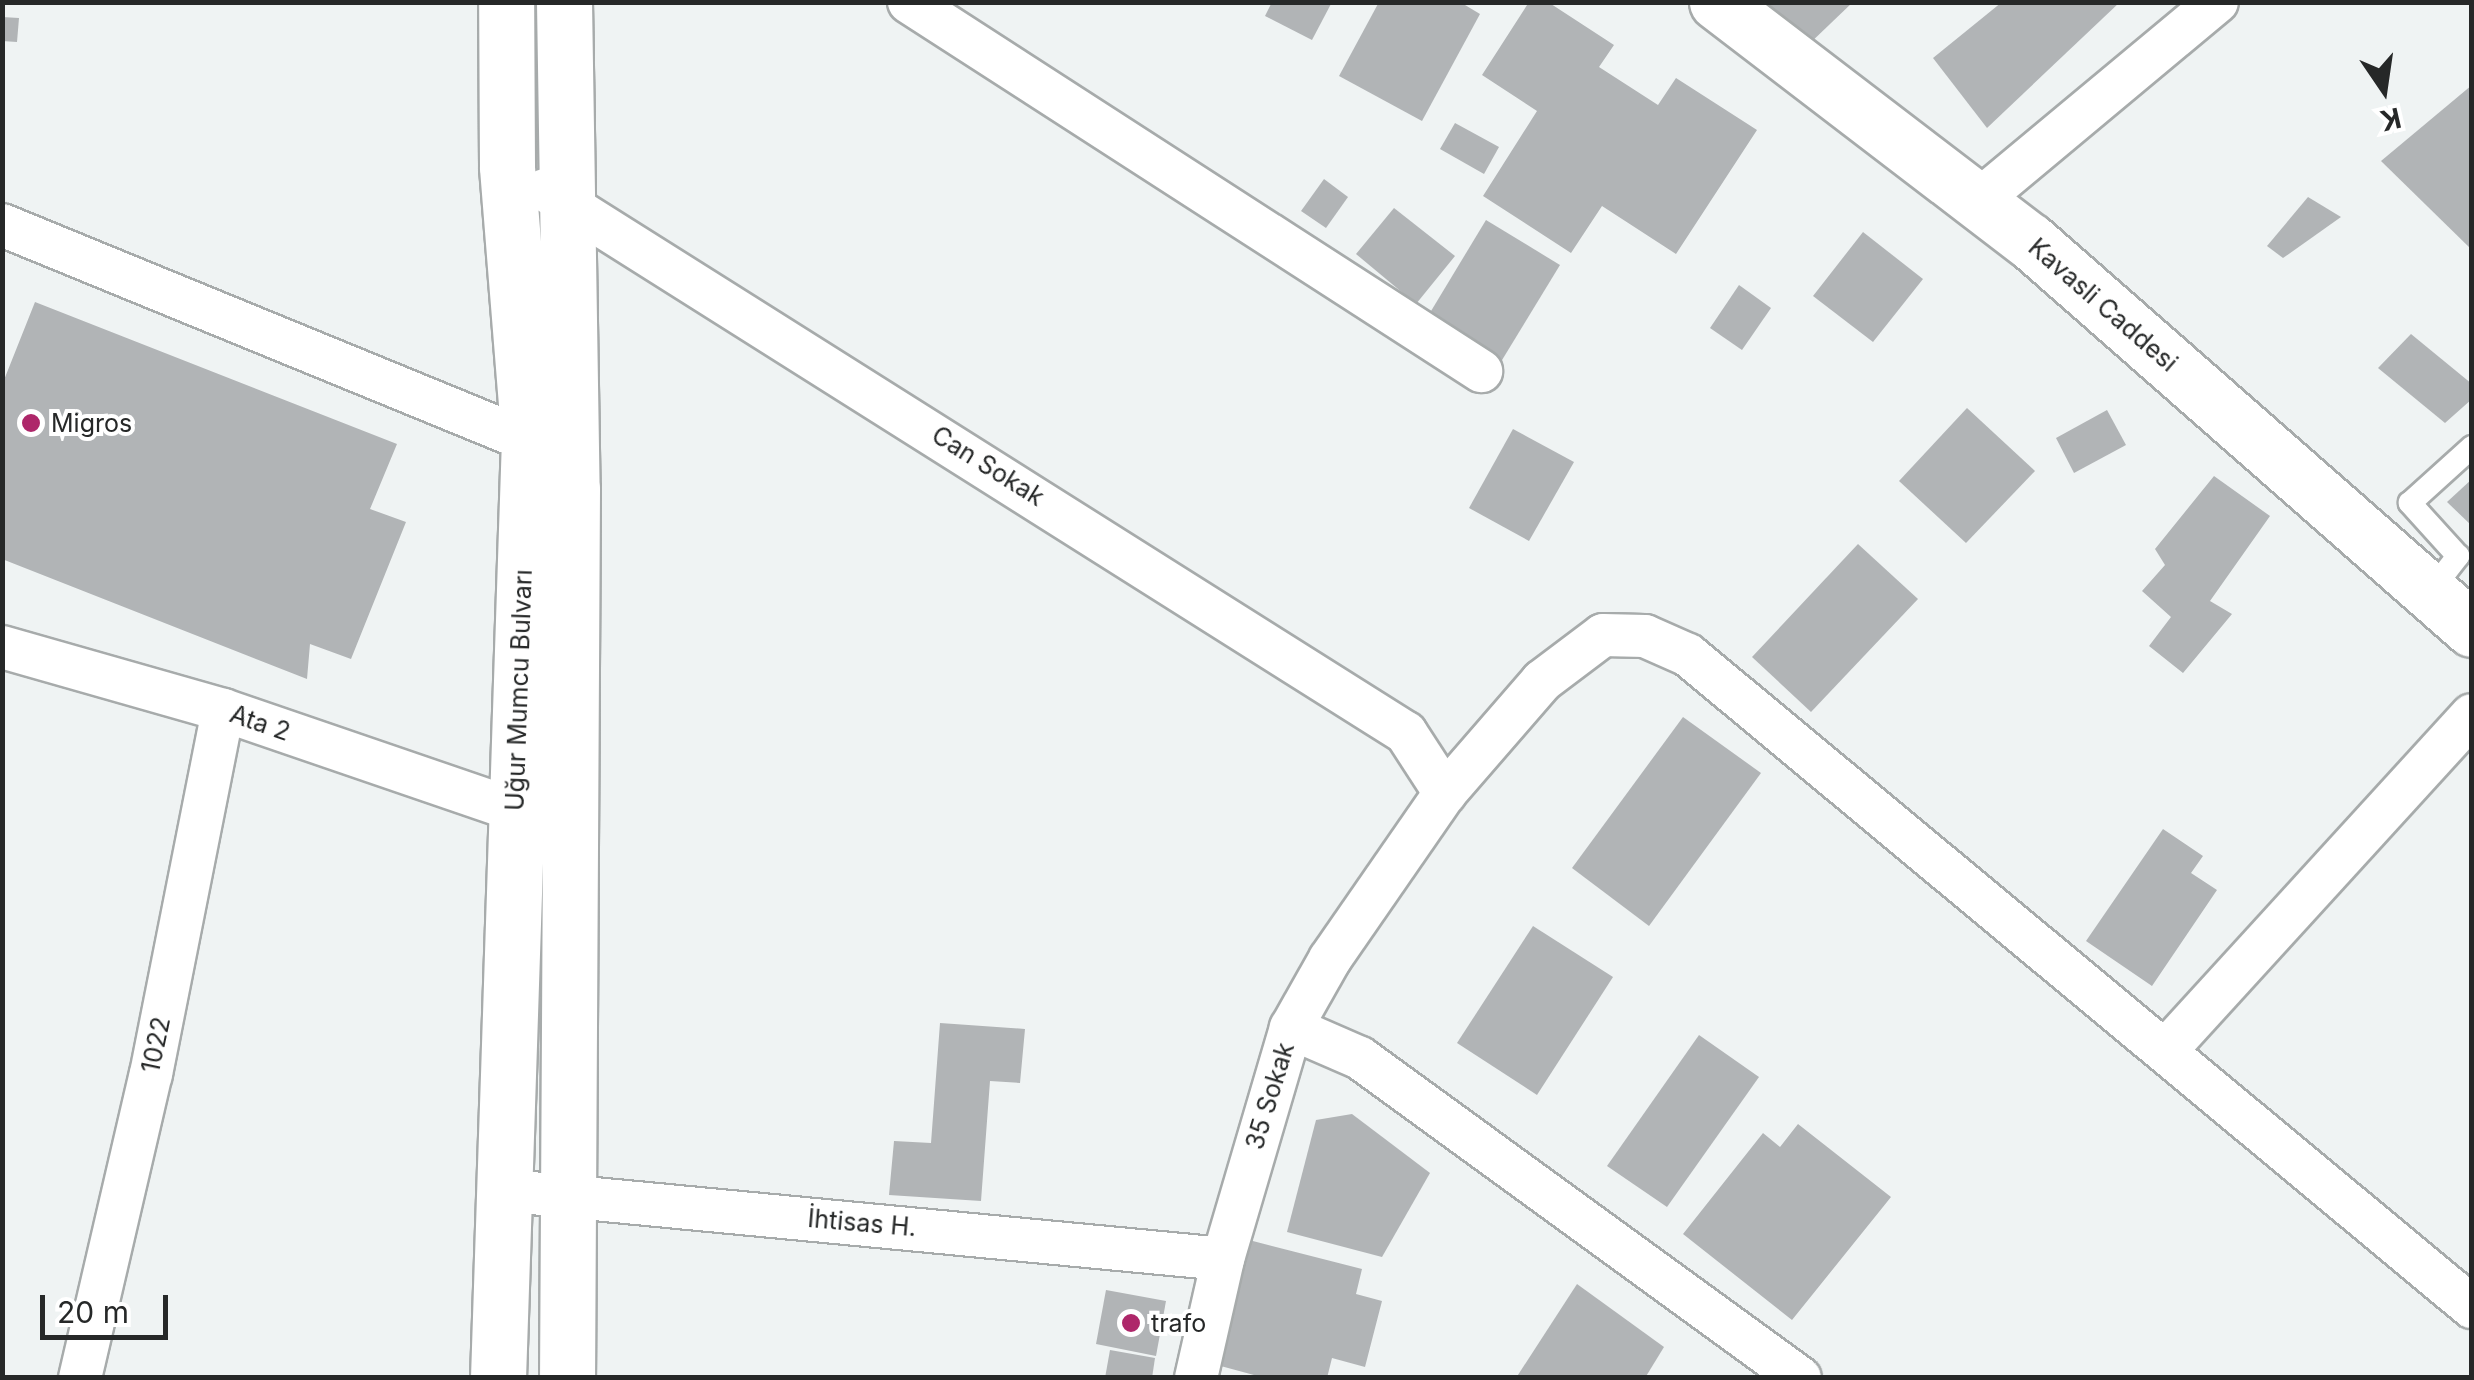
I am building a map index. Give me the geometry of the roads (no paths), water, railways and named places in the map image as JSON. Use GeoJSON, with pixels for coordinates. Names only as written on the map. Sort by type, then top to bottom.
{"type":"FeatureCollection","features":[{"type":"Feature","properties":{"kind":"street","name":"Uğur Mumcu Bulvarı"},"geometry":{"type":"LineString","coordinates":[[498,1378],[500,1190],[529,441],[506,166],[506,2]]}},
{"type":"Feature","properties":{"kind":"street","name":"Uğur Mumcu Bulvarı"},"geometry":{"type":"LineString","coordinates":[[564,2],[572,830],[564,1196],[567,1378]]}},
{"type":"Feature","properties":{"kind":"street"},"geometry":{"type":"LineString","coordinates":[[909,2],[1481,371]]}},
{"type":"Feature","properties":{"kind":"street"},"geometry":{"type":"LineString","coordinates":[[1978,201],[2217,2]]}},
{"type":"Feature","properties":{"kind":"street","name":"Kavasli Caddesi"},"geometry":{"type":"LineString","coordinates":[[1738,8],[1978,201],[2472,628]]}},
{"type":"Feature","properties":{"kind":"street","name":"Can Sokak"},"geometry":{"type":"LineString","coordinates":[[506,166],[1406,734],[1444,793]]}},
{"type":"Feature","properties":{"kind":"street"},"geometry":{"type":"LineString","coordinates":[[2,225],[529,441]]}},
{"type":"Feature","properties":{"kind":"street","name":"35 Sokak"},"geometry":{"type":"LineString","coordinates":[[1196,1378],[1223,1260],[1291,1028],[1444,793],[1542,681],[1603,635],[1645,636],[1688,655],[2168,1048],[2472,1307]]}},
{"type":"Feature","properties":{"kind":"street","name":"Ata 2"},"geometry":{"type":"LineString","coordinates":[[2,648],[224,710],[515,810]]}},
{"type":"Feature","properties":{"kind":"street","name":"1022"},"geometry":{"type":"LineString","coordinates":[[80,1378],[150,1074],[224,710]]}},
{"type":"Feature","properties":{"kind":"street"},"geometry":{"type":"LineString","coordinates":[[2168,1048],[2472,715]]}},
{"type":"Feature","properties":{"kind":"street"},"geometry":{"type":"LineString","coordinates":[[1291,1028],[1360,1058],[1800,1378]]}},
{"type":"Feature","properties":{"kind":"street","name":"İhtisas H."},"geometry":{"type":"LineString","coordinates":[[500,1190],[1223,1260]]}},
{"type":"Feature","properties":{"kind":"lane"},"geometry":{"type":"LineString","coordinates":[[2430,592],[2458,556],[2410,503],[2472,447]]}},
{"type":"Feature","properties":{"kind":"place","name":"Migros"},"geometry":{"type":"Point","coordinates":[31,423]}},
{"type":"Feature","properties":{"kind":"place","name":"trafo"},"geometry":{"type":"Point","coordinates":[1131,1323]}}]}
